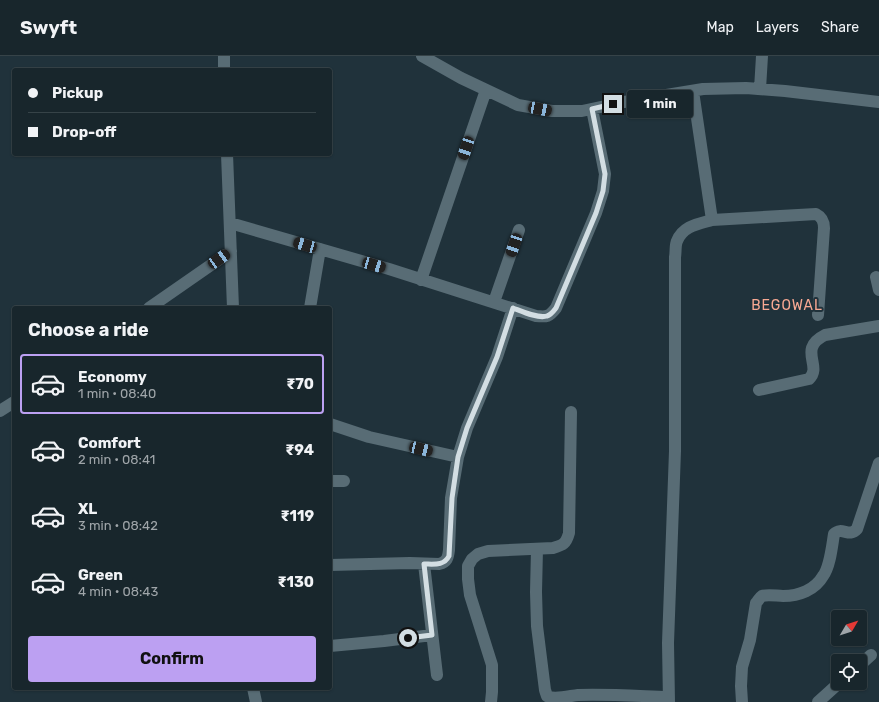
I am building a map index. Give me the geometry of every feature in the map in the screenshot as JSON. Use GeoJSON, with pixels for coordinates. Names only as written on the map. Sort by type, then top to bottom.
{"type":"FeatureCollection","features":[{"type":"Feature","properties":{"kind":"street"},"geometry":{"type":"LineString","coordinates":[[224,56],[224,68]]}},
{"type":"Feature","properties":{"kind":"street"},"geometry":{"type":"LineString","coordinates":[[422,56],[462,78],[518,105],[552,111],[582,111],[624,102],[703,89],[760,89],[879,102]]}},
{"type":"Feature","properties":{"kind":"street"},"geometry":{"type":"LineString","coordinates":[[760,89],[762,56]]}},
{"type":"Feature","properties":{"kind":"street"},"geometry":{"type":"LineString","coordinates":[[421,280],[486,90]]}},
{"type":"Feature","properties":{"kind":"street"},"geometry":{"type":"LineString","coordinates":[[693,91],[712,220]]}},
{"type":"Feature","properties":{"kind":"street"},"geometry":{"type":"LineString","coordinates":[[230,223],[388,269],[536,316],[546,317],[556,308],[596,213],[603,191],[605,174],[592,109]]}},
{"type":"Feature","properties":{"kind":"street"},"geometry":{"type":"LineString","coordinates":[[227,156],[233,306]]}},
{"type":"Feature","properties":{"kind":"street"},"geometry":{"type":"LineString","coordinates":[[537,549],[537,626],[547,696],[553,698],[600,694],[668,700],[668,643],[675,450],[675,257],[677,242],[681,232],[687,228],[712,220],[816,214],[820,216],[823,219],[824,228],[818,315]]}},
{"type":"Feature","properties":{"kind":"street"},"geometry":{"type":"LineString","coordinates":[[494,302],[519,230]]}},
{"type":"Feature","properties":{"kind":"street"},"geometry":{"type":"LineString","coordinates":[[310,306],[320,249]]}},
{"type":"Feature","properties":{"kind":"street"},"geometry":{"type":"LineString","coordinates":[[152,306],[231,251]]}},
{"type":"Feature","properties":{"kind":"street"},"geometry":{"type":"LineString","coordinates":[[876,277],[879,290]]}},
{"type":"Feature","properties":{"kind":"street"},"geometry":{"type":"LineString","coordinates":[[332,565],[439,564],[447,560],[449,556],[452,498],[458,457],[467,428],[497,357],[513,308]]}},
{"type":"Feature","properties":{"kind":"street"},"geometry":{"type":"LineString","coordinates":[[759,390],[810,380],[814,372],[812,348],[818,339],[825,335],[879,326]]}},
{"type":"Feature","properties":{"kind":"street"},"geometry":{"type":"LineString","coordinates":[[0,412],[12,403]]}},
{"type":"Feature","properties":{"kind":"street"},"geometry":{"type":"LineString","coordinates":[[491,702],[492,665],[470,595],[468,566],[472,559],[478,554],[488,551],[553,548],[561,546],[567,541],[569,533],[571,412]]}},
{"type":"Feature","properties":{"kind":"street"},"geometry":{"type":"LineString","coordinates":[[332,425],[369,437],[458,457]]}},
{"type":"Feature","properties":{"kind":"street"},"geometry":{"type":"LineString","coordinates":[[742,702],[742,668],[750,640],[758,599],[762,596],[784,596],[803,593],[815,586],[824,576],[834,534],[841,531],[853,533],[856,531],[879,463]]}},
{"type":"Feature","properties":{"kind":"street"},"geometry":{"type":"LineString","coordinates":[[332,481],[344,481]]}},
{"type":"Feature","properties":{"kind":"street"},"geometry":{"type":"LineString","coordinates":[[424,564],[436,675]]}},
{"type":"Feature","properties":{"kind":"street"},"geometry":{"type":"LineString","coordinates":[[332,646],[432,635]]}},
{"type":"Feature","properties":{"kind":"street"},"geometry":{"type":"LineString","coordinates":[[867,659],[871,655]]}},
{"type":"Feature","properties":{"kind":"street"},"geometry":{"type":"LineString","coordinates":[[253,690],[256,702]]}},
{"type":"Feature","properties":{"kind":"street"},"geometry":{"type":"LineString","coordinates":[[818,702],[831,690]]}},
{"type":"Feature","properties":{"kind":"district","name":"BEGOWAL"},"geometry":{"type":"Point","coordinates":[787,305]}},
{"type":"Feature","properties":{"kind":"route"},"geometry":{"type":"LineString","coordinates":[[408,638],[432,635],[424,564],[443,563],[449,556],[452,498],[458,457],[467,428],[497,357],[513,308],[536,316],[546,317],[551,314],[556,308],[596,213],[603,191],[605,174],[592,109],[613,104]]}}]}
